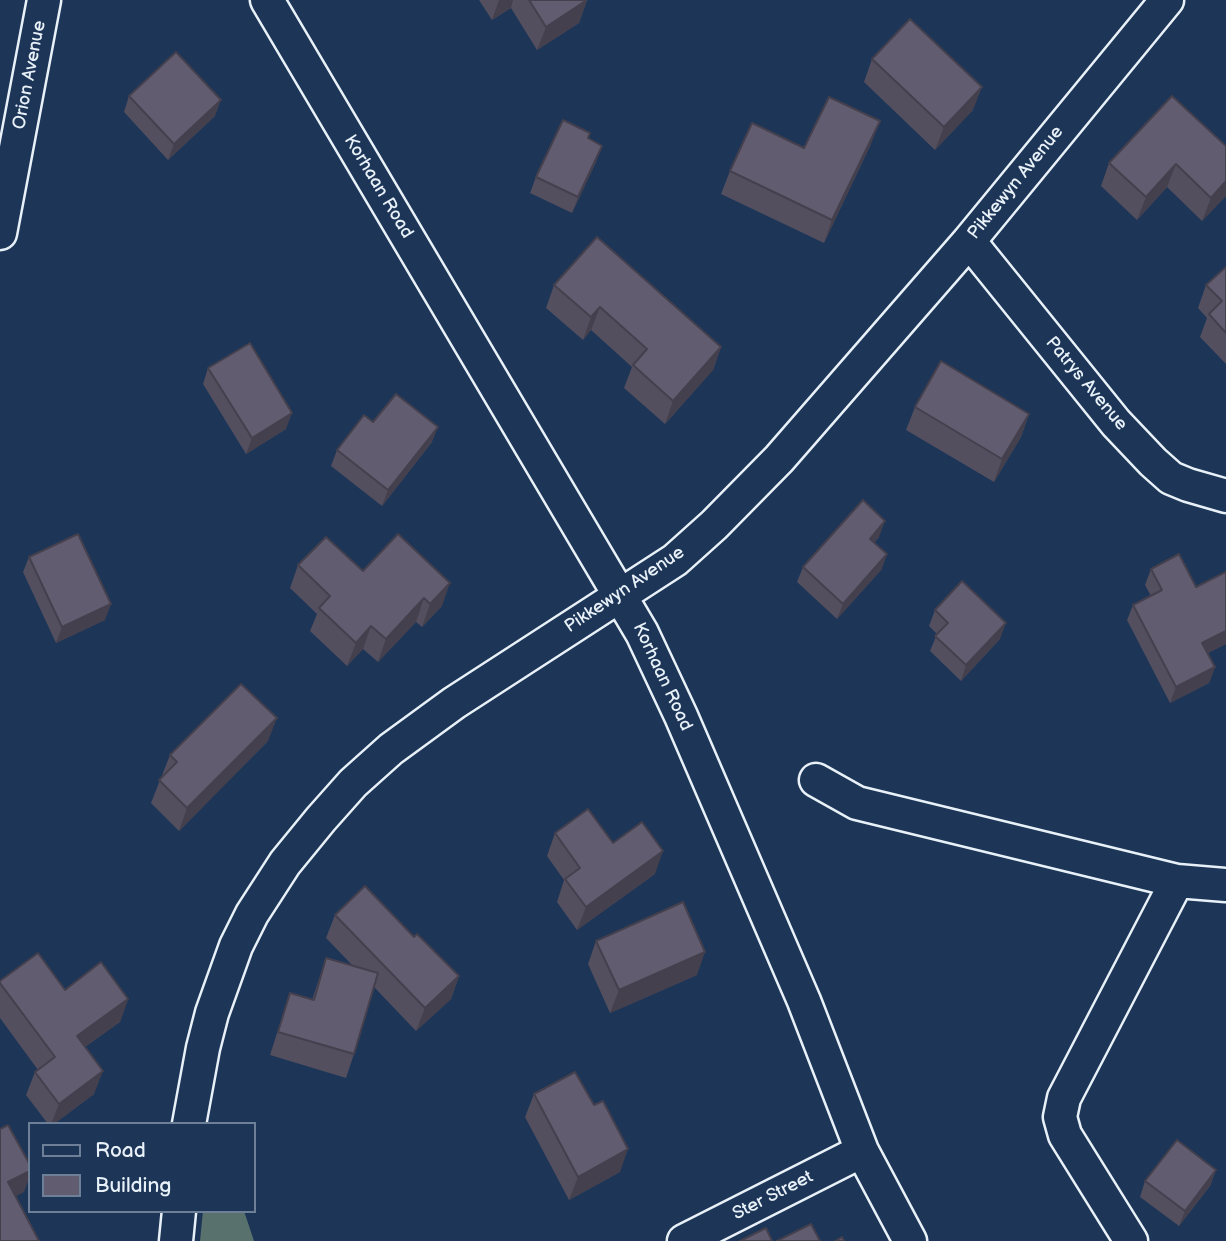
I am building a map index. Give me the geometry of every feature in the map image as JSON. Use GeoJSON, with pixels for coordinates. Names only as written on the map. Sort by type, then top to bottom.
{"type":"FeatureCollection","features":[{"type":"Feature","properties":{"kind":"street","name":"Orion Avenue"},"geometry":{"type":"LineString","coordinates":[[0,233],[44,0]]}},
{"type":"Feature","properties":{"kind":"street","name":"Korhaan Road"},"geometry":{"type":"LineString","coordinates":[[267,0],[642,633],[681,716],[804,1001],[862,1152],[910,1241]]}},
{"type":"Feature","properties":{"kind":"street","name":"Pikkewyn Avenue"},"geometry":{"type":"LineString","coordinates":[[189,1122],[202,1048],[236,946],[258,904],[285,863],[313,828],[353,783],[391,749],[454,703],[675,560],[714,525],[779,458],[969,241],[1167,0]]}},
{"type":"Feature","properties":{"kind":"street","name":"Patrys Avenue"},"geometry":{"type":"LineString","coordinates":[[969,241],[1116,423],[1153,462],[1171,478],[1226,496]]}},
{"type":"Feature","properties":{"kind":"street"},"geometry":{"type":"LineString","coordinates":[[816,780],[857,803],[1177,881],[1226,885]]}},
{"type":"Feature","properties":{"kind":"street"},"geometry":{"type":"LineString","coordinates":[[1131,1241],[1065,1135],[1060,1117],[1064,1098],[1177,881]]}},
{"type":"Feature","properties":{"kind":"street","name":"Ster Street"},"geometry":{"type":"LineString","coordinates":[[684,1241],[862,1152]]}},
{"type":"Feature","properties":{"kind":"street"},"geometry":{"type":"LineString","coordinates":[[176,1241],[179,1213]]}},
{"type":"Feature","properties":{"kind":"green space"},"geometry":{"type":"Polygon","coordinates":[[[203,1213],[245,1213],[254,1241],[200,1241],[203,1213]]]}},
{"type":"Feature","properties":{"kind":"building"},"geometry":{"type":"Polygon","coordinates":[[[529,0],[587,0],[546,27],[529,0]]]}},
{"type":"Feature","properties":{"kind":"building"},"geometry":{"type":"Polygon","coordinates":[[[910,19],[982,87],[944,127],[872,59],[910,19]]]}},
{"type":"Feature","properties":{"kind":"building"},"geometry":{"type":"Polygon","coordinates":[[[176,52],[221,100],[174,144],[129,96],[176,52]]]}},
{"type":"Feature","properties":{"kind":"building"},"geometry":{"type":"Polygon","coordinates":[[[1172,96],[1226,146],[1226,181],[1211,198],[1176,164],[1146,197],[1109,163],[1172,96]]]}},
{"type":"Feature","properties":{"kind":"building"},"geometry":{"type":"Polygon","coordinates":[[[829,97],[880,121],[832,220],[730,171],[752,123],[804,148],[829,97]]]}},
{"type":"Feature","properties":{"kind":"building"},"geometry":{"type":"Polygon","coordinates":[[[563,120],[590,133],[588,138],[602,146],[578,197],[536,177],[563,120]]]}},
{"type":"Feature","properties":{"kind":"building"},"geometry":{"type":"Polygon","coordinates":[[[597,237],[721,347],[673,401],[633,365],[647,349],[600,307],[591,317],[554,285],[597,237]]]}},
{"type":"Feature","properties":{"kind":"building"},"geometry":{"type":"Polygon","coordinates":[[[1226,267],[1226,333],[1209,314],[1222,301],[1206,285],[1226,267]]]}},
{"type":"Feature","properties":{"kind":"building"},"geometry":{"type":"Polygon","coordinates":[[[250,343],[292,413],[252,438],[208,368],[250,343]]]}},
{"type":"Feature","properties":{"kind":"building"},"geometry":{"type":"Polygon","coordinates":[[[941,361],[1029,414],[1002,459],[915,407],[941,361]]]}},
{"type":"Feature","properties":{"kind":"building"},"geometry":{"type":"Polygon","coordinates":[[[396,394],[438,427],[388,490],[337,450],[364,415],[373,422],[396,394]]]}},
{"type":"Feature","properties":{"kind":"building"},"geometry":{"type":"Polygon","coordinates":[[[863,500],[885,521],[870,539],[887,554],[843,604],[803,567],[863,500]]]}},
{"type":"Feature","properties":{"kind":"building"},"geometry":{"type":"Polygon","coordinates":[[[78,534],[111,604],[62,627],[29,557],[78,534]]]}},
{"type":"Feature","properties":{"kind":"building"},"geometry":{"type":"Polygon","coordinates":[[[398,534],[450,583],[430,604],[424,598],[386,639],[371,626],[356,643],[319,608],[330,596],[298,565],[326,537],[363,571],[398,534]]]}},
{"type":"Feature","properties":{"kind":"building"},"geometry":{"type":"Polygon","coordinates":[[[1179,554],[1196,587],[1226,572],[1226,631],[1202,643],[1215,667],[1176,687],[1133,605],[1162,590],[1151,569],[1179,554]]]}},
{"type":"Feature","properties":{"kind":"building"},"geometry":{"type":"Polygon","coordinates":[[[962,581],[1006,623],[966,665],[935,636],[948,623],[935,610],[962,581]]]}},
{"type":"Feature","properties":{"kind":"building"},"geometry":{"type":"Polygon","coordinates":[[[241,684],[277,718],[187,808],[159,780],[177,762],[170,755],[241,684]]]}},
{"type":"Feature","properties":{"kind":"building"},"geometry":{"type":"Polygon","coordinates":[[[588,809],[613,843],[642,822],[663,851],[586,907],[565,879],[580,868],[555,833],[588,809]]]}},
{"type":"Feature","properties":{"kind":"building"},"geometry":{"type":"Polygon","coordinates":[[[365,886],[414,937],[417,934],[459,976],[425,1008],[335,915],[365,886]]]}},
{"type":"Feature","properties":{"kind":"building"},"geometry":{"type":"Polygon","coordinates":[[[683,902],[705,952],[619,990],[596,941],[683,902]]]}},
{"type":"Feature","properties":{"kind":"building"},"geometry":{"type":"Polygon","coordinates":[[[38,953],[65,990],[101,962],[128,999],[77,1036],[103,1071],[59,1104],[35,1072],[55,1057],[0,983],[38,953]]]}},
{"type":"Feature","properties":{"kind":"building"},"geometry":{"type":"Polygon","coordinates":[[[326,958],[378,973],[354,1054],[278,1032],[290,993],[314,1000],[326,958]]]}},
{"type":"Feature","properties":{"kind":"building"},"geometry":{"type":"Polygon","coordinates":[[[575,1072],[594,1105],[603,1101],[628,1149],[578,1177],[534,1094],[575,1072]]]}},
{"type":"Feature","properties":{"kind":"building"},"geometry":{"type":"Polygon","coordinates":[[[8,1125],[28,1161],[28,1172],[8,1182],[39,1241],[0,1241],[0,1129],[8,1125]]]}},
{"type":"Feature","properties":{"kind":"building"},"geometry":{"type":"Polygon","coordinates":[[[1177,1140],[1216,1170],[1185,1211],[1145,1181],[1177,1140]]]}},
{"type":"Feature","properties":{"kind":"building"},"geometry":{"type":"Polygon","coordinates":[[[811,1224],[820,1241],[777,1241],[811,1224]]]}},
{"type":"Feature","properties":{"kind":"building"},"geometry":{"type":"Polygon","coordinates":[[[766,1228],[772,1241],[740,1241],[766,1228]]]}}]}
